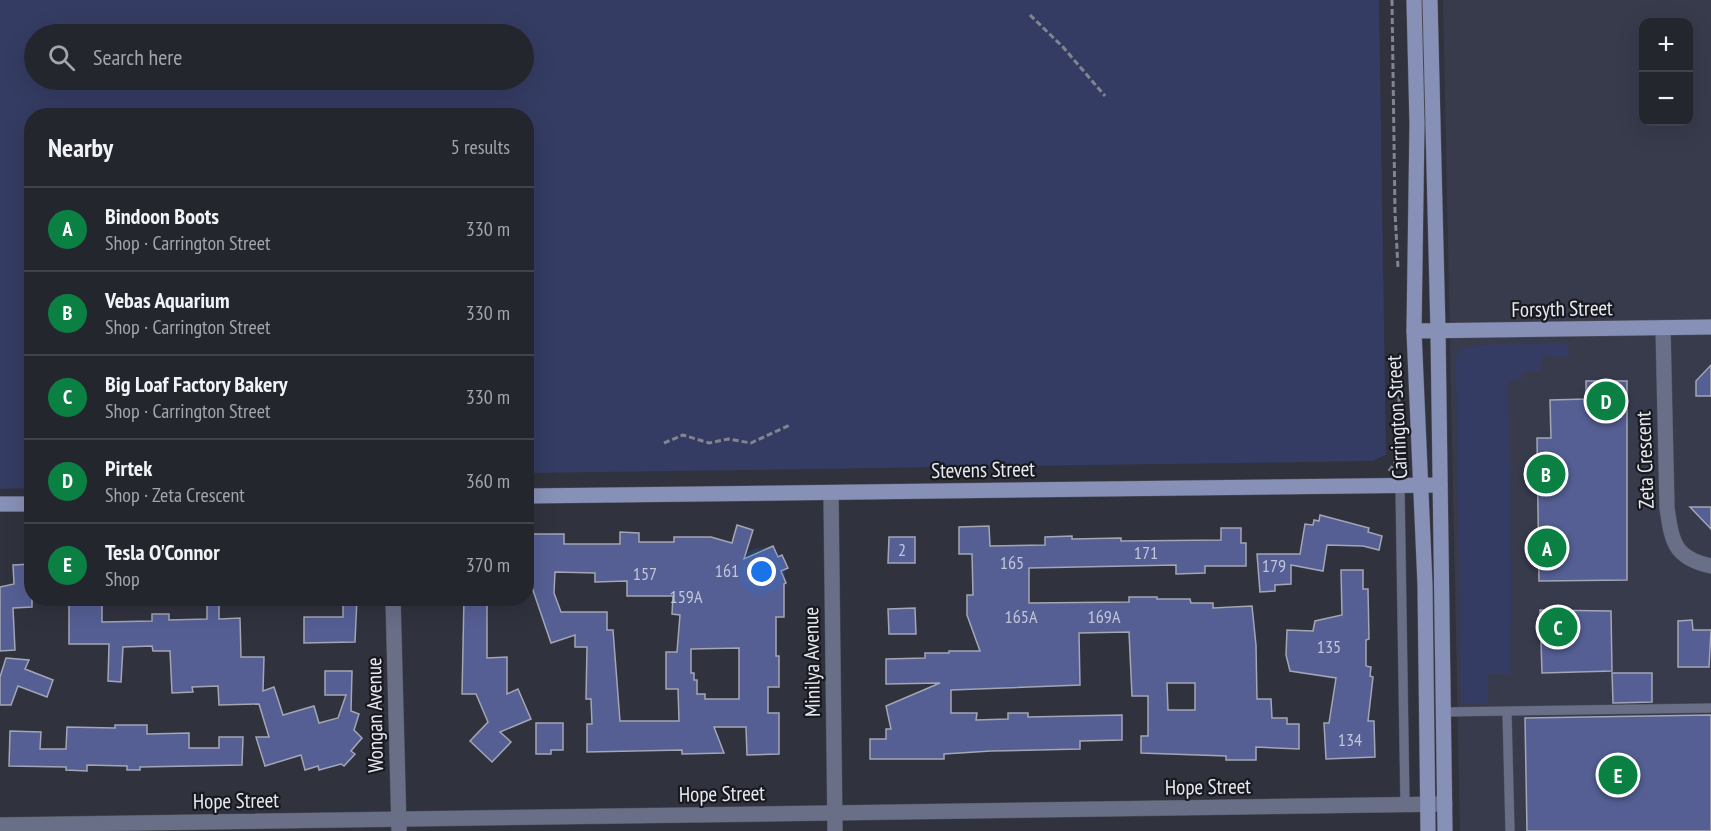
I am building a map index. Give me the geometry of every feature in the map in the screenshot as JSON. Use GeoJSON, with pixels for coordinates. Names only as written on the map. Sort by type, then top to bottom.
{"type":"FeatureCollection","features":[{"type":"Feature","properties":{"kind":"main road","name":"Carrington Street"},"geometry":{"type":"LineString","coordinates":[[1414,0],[1417,135],[1414,331],[1421,485],[1428,831]]}},
{"type":"Feature","properties":{"kind":"main road","name":"Carrington Street"},"geometry":{"type":"LineString","coordinates":[[1430,0],[1438,331],[1445,831]]}},
{"type":"Feature","properties":{"kind":"main road","name":"Forsyth Street"},"geometry":{"type":"LineString","coordinates":[[1414,331],[1711,327]]}},
{"type":"Feature","properties":{"kind":"main road","name":"Stevens Street"},"geometry":{"type":"LineString","coordinates":[[534,496],[1440,485]]}},
{"type":"Feature","properties":{"kind":"main road"},"geometry":{"type":"LineString","coordinates":[[0,504],[24,504]]}},
{"type":"Feature","properties":{"kind":"street","name":"Zeta Crescent"},"geometry":{"type":"LineString","coordinates":[[1663,328],[1667,508],[1670,532],[1675,547],[1690,562],[1711,566]]}},
{"type":"Feature","properties":{"kind":"street","name":"Minilya Avenue"},"geometry":{"type":"LineString","coordinates":[[831,494],[835,831]]}},
{"type":"Feature","properties":{"kind":"street","name":"Wongan Avenue"},"geometry":{"type":"LineString","coordinates":[[393,606],[398,826]]}},
{"type":"Feature","properties":{"kind":"street","name":"Hope Street"},"geometry":{"type":"LineString","coordinates":[[0,825],[398,826],[835,813],[1445,804]]}},
{"type":"Feature","properties":{"kind":"lane"},"geometry":{"type":"LineString","coordinates":[[1394,486],[1405,805]]}},
{"type":"Feature","properties":{"kind":"lane"},"geometry":{"type":"LineString","coordinates":[[1444,712],[1711,708]]}},
{"type":"Feature","properties":{"kind":"lane"},"geometry":{"type":"LineString","coordinates":[[1554,710],[1562,718]]}},
{"type":"Feature","properties":{"kind":"lane"},"geometry":{"type":"LineString","coordinates":[[1507,712],[1510,831]]}},
{"type":"Feature","properties":{"kind":"path"},"geometry":{"type":"LineString","coordinates":[[1392,0],[1398,273]]}},
{"type":"Feature","properties":{"kind":"path"},"geometry":{"type":"LineString","coordinates":[[1030,15],[1063,47],[1105,96]]}},
{"type":"Feature","properties":{"kind":"path"},"geometry":{"type":"LineString","coordinates":[[1394,486],[1389,470],[1399,457],[1399,370]]}},
{"type":"Feature","properties":{"kind":"path"},"geometry":{"type":"LineString","coordinates":[[664,443],[683,435],[709,443],[728,440],[751,443],[790,424]]}},
{"type":"Feature","properties":{"kind":"shaded area"},"geometry":{"type":"Polygon","coordinates":[[[0,0],[1379,0],[1386,455],[1372,461],[534,473],[534,108],[24,108],[24,488],[0,489],[0,0]]]}},
{"type":"Feature","properties":{"kind":"shaded area"},"geometry":{"type":"Polygon","coordinates":[[[1443,0],[1711,0],[1711,831],[1460,831],[1443,0]]]}},
{"type":"Feature","properties":{"kind":"shaded area"},"geometry":{"type":"Polygon","coordinates":[[[1562,343],[1568,345],[1569,357],[1542,356],[1541,372],[1522,372],[1522,380],[1508,381],[1510,674],[1488,674],[1488,703],[1464,703],[1461,698],[1456,356],[1463,347],[1478,345],[1562,343]]]}},
{"type":"Feature","properties":{"kind":"building"},"geometry":{"type":"Polygon","coordinates":[[[1711,365],[1711,396],[1696,396],[1696,381],[1711,365]]]}},
{"type":"Feature","properties":{"kind":"building"},"geometry":{"type":"Polygon","coordinates":[[[1586,381],[1627,381],[1627,580],[1539,581],[1537,438],[1551,438],[1550,400],[1586,399],[1586,381]]]}},
{"type":"Feature","properties":{"kind":"building"},"geometry":{"type":"Polygon","coordinates":[[[1690,507],[1711,507],[1711,529],[1690,507]]]}},
{"type":"Feature","properties":{"kind":"building"},"geometry":{"type":"Polygon","coordinates":[[[1320,515],[1369,528],[1368,532],[1382,536],[1379,550],[1363,546],[1327,545],[1323,571],[1291,565],[1291,584],[1275,585],[1275,591],[1260,592],[1257,554],[1300,554],[1305,524],[1313,525],[1314,520],[1319,521],[1320,515]]]}},
{"type":"Feature","properties":{"kind":"building"},"geometry":{"type":"Polygon","coordinates":[[[737,525],[753,530],[744,559],[773,546],[778,557],[782,555],[788,568],[781,571],[786,583],[784,584],[784,617],[776,617],[779,687],[768,687],[768,713],[779,713],[779,754],[747,755],[746,727],[714,727],[724,753],[682,754],[682,750],[587,752],[587,724],[592,724],[591,699],[586,699],[587,647],[575,647],[575,635],[551,643],[534,593],[534,534],[564,534],[564,544],[620,544],[620,532],[639,533],[639,542],[674,542],[674,537],[711,537],[732,543],[737,525]],[[555,572],[554,593],[561,612],[607,612],[607,630],[613,630],[620,721],[679,721],[678,689],[666,689],[666,652],[677,652],[680,615],[672,614],[673,596],[627,596],[627,581],[595,582],[595,573],[555,572]],[[739,648],[691,649],[691,673],[694,673],[694,680],[697,680],[697,694],[705,694],[705,699],[739,699],[739,648]]]}},
{"type":"Feature","properties":{"kind":"building"},"geometry":{"type":"Polygon","coordinates":[[[989,526],[990,546],[1045,545],[1045,537],[1072,536],[1072,539],[1121,538],[1121,541],[1221,540],[1221,528],[1241,528],[1241,543],[1246,543],[1246,566],[1205,566],[1205,573],[1176,574],[1176,565],[1029,568],[1029,603],[1129,602],[1129,597],[1157,597],[1157,599],[1190,599],[1191,603],[1213,603],[1213,608],[1252,606],[1256,645],[1257,699],[1271,699],[1272,718],[1287,718],[1287,724],[1299,724],[1299,749],[1256,747],[1256,760],[1226,760],[1226,756],[1141,753],[1141,736],[1148,736],[1148,696],[1132,696],[1129,632],[1079,633],[1080,685],[951,690],[951,713],[977,713],[976,720],[1008,719],[1008,713],[1028,713],[1028,717],[1122,715],[1122,740],[1080,741],[1080,749],[944,754],[944,759],[870,759],[870,739],[886,739],[886,729],[891,729],[886,706],[940,683],[886,684],[886,659],[925,658],[925,653],[980,651],[967,615],[967,595],[973,595],[972,554],[959,554],[959,527],[989,526]],[[1167,683],[1168,710],[1195,710],[1195,683],[1167,683]]]}},
{"type":"Feature","properties":{"kind":"building"},"geometry":{"type":"Polygon","coordinates":[[[889,537],[915,537],[915,563],[888,563],[889,537]]]}},
{"type":"Feature","properties":{"kind":"building"},"geometry":{"type":"Polygon","coordinates":[[[24,564],[24,606],[32,607],[13,608],[15,650],[0,651],[0,587],[14,584],[13,565],[24,564]]]}},
{"type":"Feature","properties":{"kind":"building"},"geometry":{"type":"Polygon","coordinates":[[[1341,570],[1363,570],[1363,589],[1368,589],[1369,639],[1366,640],[1366,666],[1371,667],[1370,676],[1373,677],[1368,721],[1374,721],[1375,757],[1326,759],[1324,723],[1329,723],[1336,678],[1290,671],[1286,655],[1287,630],[1313,631],[1315,621],[1342,615],[1341,570]]]}},
{"type":"Feature","properties":{"kind":"building"},"geometry":{"type":"Polygon","coordinates":[[[69,606],[102,606],[102,622],[152,621],[152,614],[169,614],[169,620],[207,619],[207,606],[219,606],[219,619],[240,618],[241,657],[264,657],[263,691],[274,687],[283,715],[314,706],[319,723],[338,718],[346,695],[325,695],[325,671],[352,671],[351,711],[359,714],[354,730],[362,738],[351,751],[355,754],[344,766],[341,764],[319,770],[318,766],[305,770],[301,755],[265,766],[256,737],[269,737],[259,704],[219,705],[218,686],[192,687],[193,692],[172,693],[170,651],[153,651],[152,646],[123,647],[121,682],[108,681],[109,644],[69,644],[69,606]]]}},
{"type":"Feature","properties":{"kind":"building"},"geometry":{"type":"Polygon","coordinates":[[[343,606],[357,606],[355,642],[304,643],[304,617],[343,617],[343,606]]]}},
{"type":"Feature","properties":{"kind":"building"},"geometry":{"type":"Polygon","coordinates":[[[464,606],[487,606],[487,658],[507,657],[507,694],[518,689],[531,719],[500,732],[511,742],[492,762],[470,741],[488,722],[476,694],[462,694],[464,606]]]}},
{"type":"Feature","properties":{"kind":"building"},"geometry":{"type":"Polygon","coordinates":[[[915,608],[916,634],[889,634],[888,609],[915,608]]]}},
{"type":"Feature","properties":{"kind":"building"},"geometry":{"type":"Polygon","coordinates":[[[1540,610],[1611,611],[1612,671],[1542,673],[1540,610]]]}},
{"type":"Feature","properties":{"kind":"building"},"geometry":{"type":"Polygon","coordinates":[[[1692,620],[1693,630],[1711,630],[1709,667],[1678,667],[1678,621],[1692,620]]]}},
{"type":"Feature","properties":{"kind":"building"},"geometry":{"type":"Polygon","coordinates":[[[6,658],[29,660],[25,669],[53,680],[47,697],[18,686],[11,705],[0,705],[0,677],[6,658]]]}},
{"type":"Feature","properties":{"kind":"building"},"geometry":{"type":"Polygon","coordinates":[[[1612,673],[1652,673],[1652,702],[1613,703],[1612,673]]]}},
{"type":"Feature","properties":{"kind":"building"},"geometry":{"type":"Polygon","coordinates":[[[1711,715],[1711,831],[1527,831],[1525,718],[1711,715]]]}},
{"type":"Feature","properties":{"kind":"building"},"geometry":{"type":"Polygon","coordinates":[[[536,723],[563,723],[563,750],[551,750],[551,754],[536,754],[536,723]]]}},
{"type":"Feature","properties":{"kind":"building"},"geometry":{"type":"Polygon","coordinates":[[[115,725],[147,725],[147,734],[189,733],[189,748],[219,748],[219,737],[243,737],[242,765],[140,767],[140,770],[127,770],[127,766],[87,765],[87,771],[66,770],[66,767],[9,766],[10,731],[41,732],[40,749],[66,749],[67,727],[115,728],[115,725]]]}},
{"type":"Feature","properties":{"kind":"place","name":"Pirtek"},"geometry":{"type":"Point","coordinates":[1606,401]}},
{"type":"Feature","properties":{"kind":"place","name":"Vebas Aquarium"},"geometry":{"type":"Point","coordinates":[1546,474]}},
{"type":"Feature","properties":{"kind":"place","name":"Bindoon Boots"},"geometry":{"type":"Point","coordinates":[1547,548]}},
{"type":"Feature","properties":{"kind":"place","name":"Big Loaf Factory Bakery"},"geometry":{"type":"Point","coordinates":[1558,627]}},
{"type":"Feature","properties":{"kind":"place","name":"Tesla O'Connor"},"geometry":{"type":"Point","coordinates":[1618,775]}}]}
